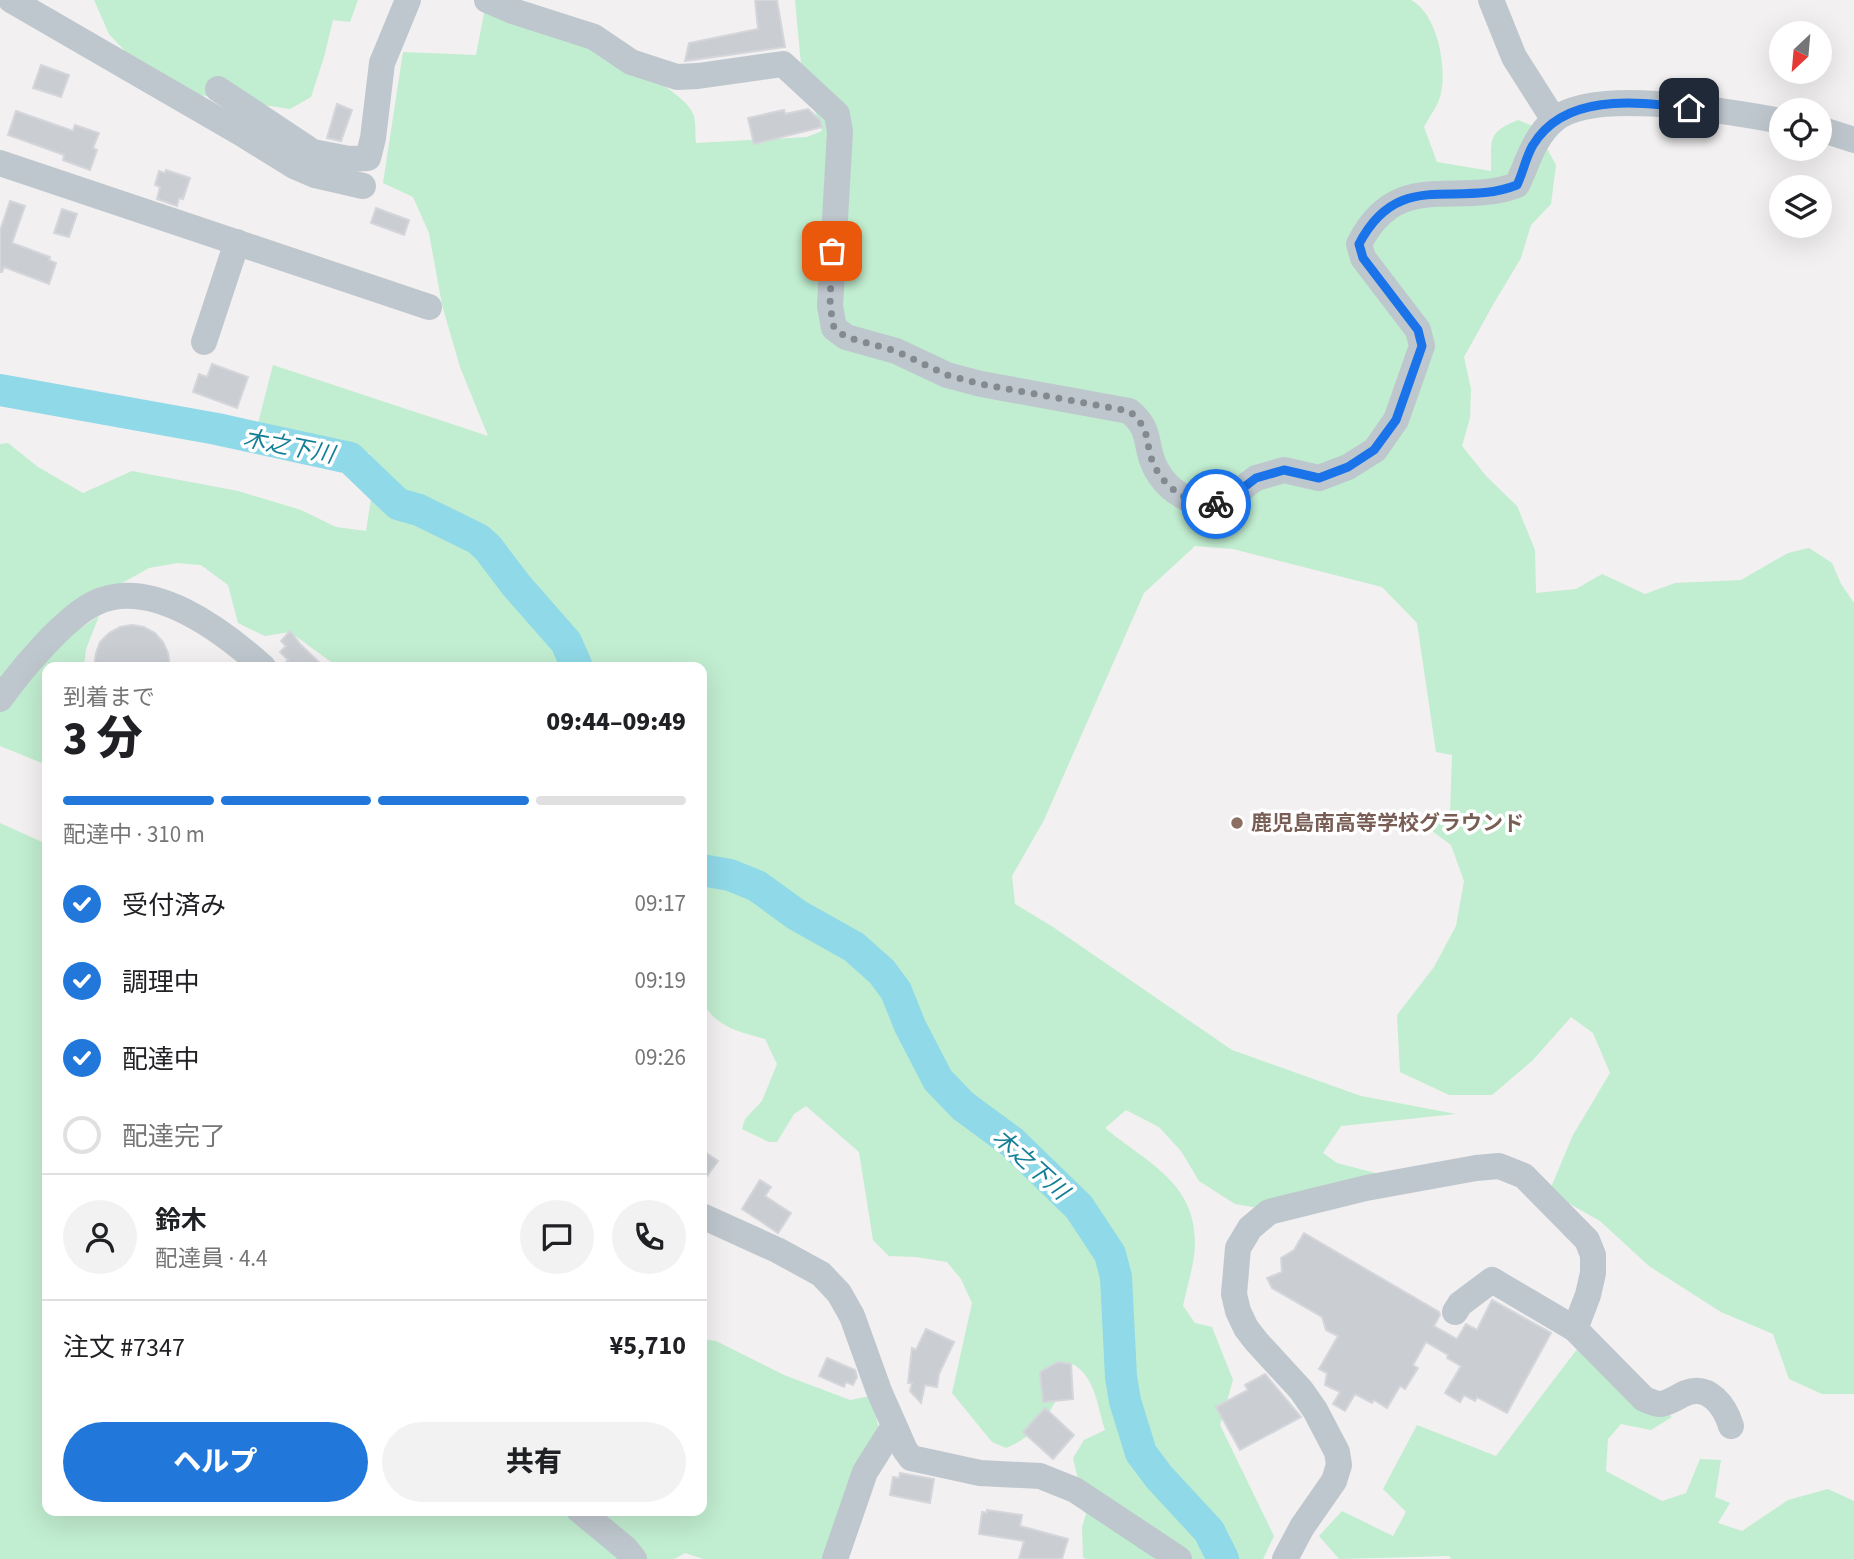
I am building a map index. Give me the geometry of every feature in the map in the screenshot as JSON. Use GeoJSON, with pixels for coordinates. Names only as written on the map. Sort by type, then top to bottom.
{"type":"FeatureCollection","features":[{"type":"Feature","properties":{"kind":"street"},"geometry":{"type":"LineString","coordinates":[[11,0],[294,166],[315,175],[363,186]]}},
{"type":"Feature","properties":{"kind":"street"},"geometry":{"type":"LineString","coordinates":[[218,89],[313,152],[349,159],[368,158],[383,63],[408,0]]}},
{"type":"Feature","properties":{"kind":"street"},"geometry":{"type":"LineString","coordinates":[[487,0],[594,37],[631,62],[677,77],[783,64],[837,114],[840,132],[830,306],[834,328],[846,337],[896,351],[947,375],[1129,411],[1141,421],[1155,467],[1170,488],[1185,499],[1207,507],[1231,497],[1256,478],[1284,470],[1319,478],[1348,467],[1374,450],[1396,420],[1422,346],[1418,330],[1363,258],[1359,244],[1374,219],[1396,203],[1420,194],[1502,191],[1517,185],[1533,145],[1554,120],[1573,110],[1640,102],[1769,119]]}},
{"type":"Feature","properties":{"kind":"street"},"geometry":{"type":"LineString","coordinates":[[1491,0],[1514,57],[1554,120]]}},
{"type":"Feature","properties":{"kind":"street"},"geometry":{"type":"LineString","coordinates":[[1832,133],[1854,140]]}},
{"type":"Feature","properties":{"kind":"street"},"geometry":{"type":"LineString","coordinates":[[0,163],[429,307]]}},
{"type":"Feature","properties":{"kind":"street"},"geometry":{"type":"LineString","coordinates":[[204,342],[237,242]]}},
{"type":"Feature","properties":{"kind":"street"},"geometry":{"type":"LineString","coordinates":[[0,699],[75,617],[96,603],[128,595],[158,599],[184,611],[238,646],[257,662]]}},
{"type":"Feature","properties":{"kind":"street"},"geometry":{"type":"LineString","coordinates":[[1285,1559],[1330,1487],[1339,1465],[1337,1452],[1315,1410],[1301,1390],[1256,1341],[1238,1311],[1234,1294],[1238,1248],[1250,1228],[1269,1212],[1366,1188],[1499,1166],[1524,1176],[1587,1240],[1593,1255],[1593,1273],[1575,1329]]}},
{"type":"Feature","properties":{"kind":"street"},"geometry":{"type":"LineString","coordinates":[[707,1218],[777,1250],[821,1274],[839,1293],[852,1316],[894,1426],[911,1458],[979,1473],[1040,1476],[1075,1490],[1179,1559]]}},
{"type":"Feature","properties":{"kind":"street"},"geometry":{"type":"LineString","coordinates":[[1455,1312],[1460,1304],[1492,1280],[1575,1329],[1644,1399],[1664,1404],[1689,1391],[1701,1391],[1714,1397],[1727,1412],[1731,1426]]}},
{"type":"Feature","properties":{"kind":"street"},"geometry":{"type":"LineString","coordinates":[[835,1559],[865,1472],[894,1426]]}},
{"type":"Feature","properties":{"kind":"street"},"geometry":{"type":"LineString","coordinates":[[586,1516],[625,1548],[634,1559]]}},
{"type":"Feature","properties":{"kind":"green space"},"geometry":{"type":"Polygon","coordinates":[[[94,0],[358,0],[350,22],[333,20],[311,97],[290,109],[200,95],[137,64],[109,34],[94,0]]]}},
{"type":"Feature","properties":{"kind":"green space"},"geometry":{"type":"Polygon","coordinates":[[[795,0],[1411,0],[1428,17],[1439,44],[1442,86],[1440,97],[1424,127],[1437,162],[1491,171],[1493,138],[1500,129],[1518,120],[1535,127],[1556,165],[1551,204],[1531,225],[1521,258],[1464,357],[1471,389],[1470,418],[1462,446],[1487,477],[1517,506],[1535,550],[1536,593],[1576,589],[1602,574],[1645,594],[1675,583],[1741,580],[1788,553],[1809,548],[1832,563],[1841,584],[1854,603],[1854,1394],[1822,1394],[1789,1379],[1773,1334],[1721,1312],[1649,1266],[1600,1221],[1549,1192],[1573,1135],[1610,1073],[1593,1033],[1571,1017],[1533,1060],[1492,1095],[1449,1095],[1400,1072],[1397,1015],[1434,967],[1456,926],[1464,881],[1451,845],[1424,825],[1450,815],[1452,755],[1436,752],[1417,623],[1382,587],[1233,549],[1195,546],[1144,593],[1044,820],[1012,876],[1015,904],[1053,927],[1232,1050],[1361,1096],[1456,1114],[1341,1126],[1323,1153],[1337,1163],[1379,1174],[1264,1209],[1235,1204],[1199,1181],[1181,1151],[1159,1127],[1126,1110],[1105,1128],[1165,1174],[1186,1203],[1193,1221],[1195,1250],[1183,1306],[1195,1323],[1212,1327],[1233,1380],[1220,1425],[1274,1536],[1263,1559],[1083,1557],[1082,1527],[1086,1514],[1073,1458],[1084,1440],[1105,1430],[1095,1393],[1087,1377],[1073,1364],[1062,1390],[1040,1424],[1019,1442],[1006,1448],[992,1442],[952,1393],[972,1303],[961,1279],[947,1262],[889,1256],[873,1240],[859,1152],[806,1106],[794,1114],[777,1142],[769,1142],[742,1129],[745,1119],[762,1101],[777,1064],[765,1039],[721,1023],[707,1008],[707,662],[331,662],[290,632],[265,636],[238,623],[228,585],[201,565],[177,563],[149,568],[115,587],[0,690],[0,444],[8,443],[38,467],[83,493],[132,471],[238,491],[301,510],[336,527],[366,531],[374,480],[362,471],[370,453],[256,431],[273,365],[488,436],[460,367],[442,305],[429,233],[413,197],[383,183],[403,52],[476,55],[485,8],[600,53],[662,85],[683,101],[694,116],[696,143],[807,137],[822,131],[802,75],[795,0]]]}},
{"type":"Feature","properties":{"kind":"green space"},"geometry":{"type":"Polygon","coordinates":[[[99,616],[86,649],[85,662],[44,662],[72,634],[99,616]]]}},
{"type":"Feature","properties":{"kind":"green space"},"geometry":{"type":"Polygon","coordinates":[[[42,664],[42,763],[0,746],[0,713],[42,664]]]}},
{"type":"Feature","properties":{"kind":"green space"},"geometry":{"type":"Polygon","coordinates":[[[0,823],[42,842],[42,1516],[707,1516],[707,1340],[716,1341],[784,1375],[850,1400],[871,1396],[879,1429],[828,1559],[703,1559],[685,1553],[674,1559],[0,1559],[0,823]]]}},
{"type":"Feature","properties":{"kind":"green space"},"geometry":{"type":"Polygon","coordinates":[[[1581,1344],[1623,1372],[1672,1417],[1651,1430],[1621,1424],[1608,1439],[1606,1471],[1662,1501],[1686,1493],[1700,1459],[1721,1460],[1715,1497],[1730,1503],[1718,1523],[1742,1531],[1788,1500],[1828,1489],[1854,1501],[1854,1559],[1451,1559],[1449,1556],[1339,1559],[1319,1536],[1342,1511],[1393,1536],[1406,1512],[1383,1489],[1417,1425],[1496,1456],[1581,1344]]]}},
{"type":"Feature","properties":{"kind":"building"},"geometry":{"type":"Polygon","coordinates":[[[755,0],[777,0],[785,47],[685,61],[689,43],[758,29],[755,0]]]}},
{"type":"Feature","properties":{"kind":"building"},"geometry":{"type":"Polygon","coordinates":[[[41,65],[69,75],[61,97],[33,88],[41,65]]]}},
{"type":"Feature","properties":{"kind":"building"},"geometry":{"type":"Polygon","coordinates":[[[337,104],[352,110],[341,141],[327,138],[337,104]]]}},
{"type":"Feature","properties":{"kind":"building"},"geometry":{"type":"Polygon","coordinates":[[[808,109],[820,120],[822,127],[754,144],[748,118],[784,110],[785,114],[808,109]]]}},
{"type":"Feature","properties":{"kind":"building"},"geometry":{"type":"Polygon","coordinates":[[[16,111],[73,131],[75,125],[99,133],[93,148],[97,150],[90,170],[63,160],[64,155],[8,135],[16,111]]]}},
{"type":"Feature","properties":{"kind":"building"},"geometry":{"type":"Polygon","coordinates":[[[166,170],[190,178],[183,199],[179,198],[177,206],[157,199],[160,187],[155,185],[159,171],[165,173],[166,170]]]}},
{"type":"Feature","properties":{"kind":"building"},"geometry":{"type":"Polygon","coordinates":[[[10,201],[25,206],[12,243],[50,257],[49,260],[56,263],[49,284],[4,267],[0,272],[0,231],[10,201]]]}},
{"type":"Feature","properties":{"kind":"building"},"geometry":{"type":"Polygon","coordinates":[[[376,208],[409,220],[404,235],[371,223],[376,208]]]}},
{"type":"Feature","properties":{"kind":"building"},"geometry":{"type":"Polygon","coordinates":[[[62,209],[77,214],[69,237],[54,233],[62,209]]]}},
{"type":"Feature","properties":{"kind":"building"},"geometry":{"type":"Polygon","coordinates":[[[212,364],[248,377],[237,408],[193,392],[199,374],[207,377],[212,364]]]}},
{"type":"Feature","properties":{"kind":"building"},"geometry":{"type":"Polygon","coordinates":[[[120,627],[144,627],[155,633],[163,642],[169,662],[95,662],[100,642],[120,627]]]}},
{"type":"Feature","properties":{"kind":"building"},"geometry":{"type":"Polygon","coordinates":[[[290,631],[319,662],[286,662],[288,660],[280,652],[286,646],[281,641],[290,631]]]}},
{"type":"Feature","properties":{"kind":"building"},"geometry":{"type":"Polygon","coordinates":[[[707,1153],[718,1161],[707,1176],[707,1153]]]}},
{"type":"Feature","properties":{"kind":"building"},"geometry":{"type":"Polygon","coordinates":[[[760,1180],[771,1187],[765,1196],[791,1213],[778,1233],[742,1209],[760,1180]]]}},
{"type":"Feature","properties":{"kind":"building"},"geometry":{"type":"Polygon","coordinates":[[[1304,1233],[1439,1312],[1434,1326],[1457,1339],[1466,1324],[1477,1330],[1492,1300],[1551,1333],[1507,1413],[1477,1397],[1475,1401],[1464,1395],[1460,1402],[1445,1393],[1461,1366],[1426,1342],[1413,1365],[1418,1368],[1405,1389],[1400,1386],[1387,1408],[1374,1400],[1372,1403],[1355,1394],[1345,1411],[1333,1404],[1340,1392],[1325,1385],[1327,1373],[1319,1369],[1338,1336],[1326,1330],[1322,1317],[1272,1288],[1267,1278],[1282,1272],[1281,1258],[1294,1250],[1304,1233]]]}},
{"type":"Feature","properties":{"kind":"building"},"geometry":{"type":"Polygon","coordinates":[[[926,1329],[954,1342],[939,1374],[937,1387],[925,1385],[921,1403],[910,1391],[912,1383],[908,1383],[912,1348],[916,1350],[926,1329]]]}},
{"type":"Feature","properties":{"kind":"building"},"geometry":{"type":"Polygon","coordinates":[[[827,1358],[855,1370],[857,1377],[853,1385],[846,1382],[844,1387],[819,1376],[827,1358]]]}},
{"type":"Feature","properties":{"kind":"building"},"geometry":{"type":"Polygon","coordinates":[[[1058,1362],[1071,1364],[1073,1399],[1043,1402],[1040,1372],[1058,1362]]]}},
{"type":"Feature","properties":{"kind":"building"},"geometry":{"type":"Polygon","coordinates":[[[1265,1374],[1301,1417],[1240,1450],[1216,1407],[1248,1390],[1245,1385],[1265,1374]]]}},
{"type":"Feature","properties":{"kind":"building"},"geometry":{"type":"Polygon","coordinates":[[[1045,1408],[1074,1435],[1053,1459],[1023,1432],[1045,1408]]]}},
{"type":"Feature","properties":{"kind":"building"},"geometry":{"type":"Polygon","coordinates":[[[900,1473],[934,1479],[930,1503],[890,1495],[893,1477],[899,1478],[900,1473]]]}},
{"type":"Feature","properties":{"kind":"building"},"geometry":{"type":"Polygon","coordinates":[[[987,1510],[1022,1515],[1020,1526],[1068,1539],[1062,1559],[1019,1559],[1024,1541],[979,1534],[982,1512],[987,1513],[987,1510]]]}},
{"type":"Feature","properties":{"kind":"waterway","name":"木之下川"},"geometry":{"type":"LineString","coordinates":[[0,390],[217,429],[350,458],[398,504],[419,510],[478,539],[488,548],[566,642],[575,662]]}},
{"type":"Feature","properties":{"kind":"waterway","name":"木之下川"},"geometry":{"type":"LineString","coordinates":[[707,871],[730,875],[757,886],[797,915],[854,947],[882,972],[896,991],[910,1026],[938,1080],[963,1106],[1012,1142],[1079,1207],[1110,1254],[1116,1277],[1121,1377],[1125,1401],[1141,1453],[1159,1477],[1209,1531],[1223,1559]]}},
{"type":"Feature","properties":{"kind":"way so far"},"geometry":{"type":"LineString","coordinates":[[832,251],[830,306],[834,328],[846,337],[896,351],[947,375],[981,384],[1129,411],[1141,421],[1155,467],[1170,488],[1185,499],[1207,507],[1216,504]]}},
{"type":"Feature","properties":{"kind":"place","name":"鹿児島南高等学校グラウンド"},"geometry":{"type":"Point","coordinates":[1237,823]}},
{"type":"Feature","properties":{"kind":"route"},"geometry":{"type":"LineString","coordinates":[[1216,504],[1231,497],[1256,478],[1284,470],[1319,478],[1348,467],[1374,450],[1396,420],[1422,346],[1418,330],[1363,258],[1359,244],[1374,219],[1396,203],[1420,194],[1502,191],[1517,185],[1533,145],[1554,120],[1573,110],[1640,102],[1689,108]]}}]}
